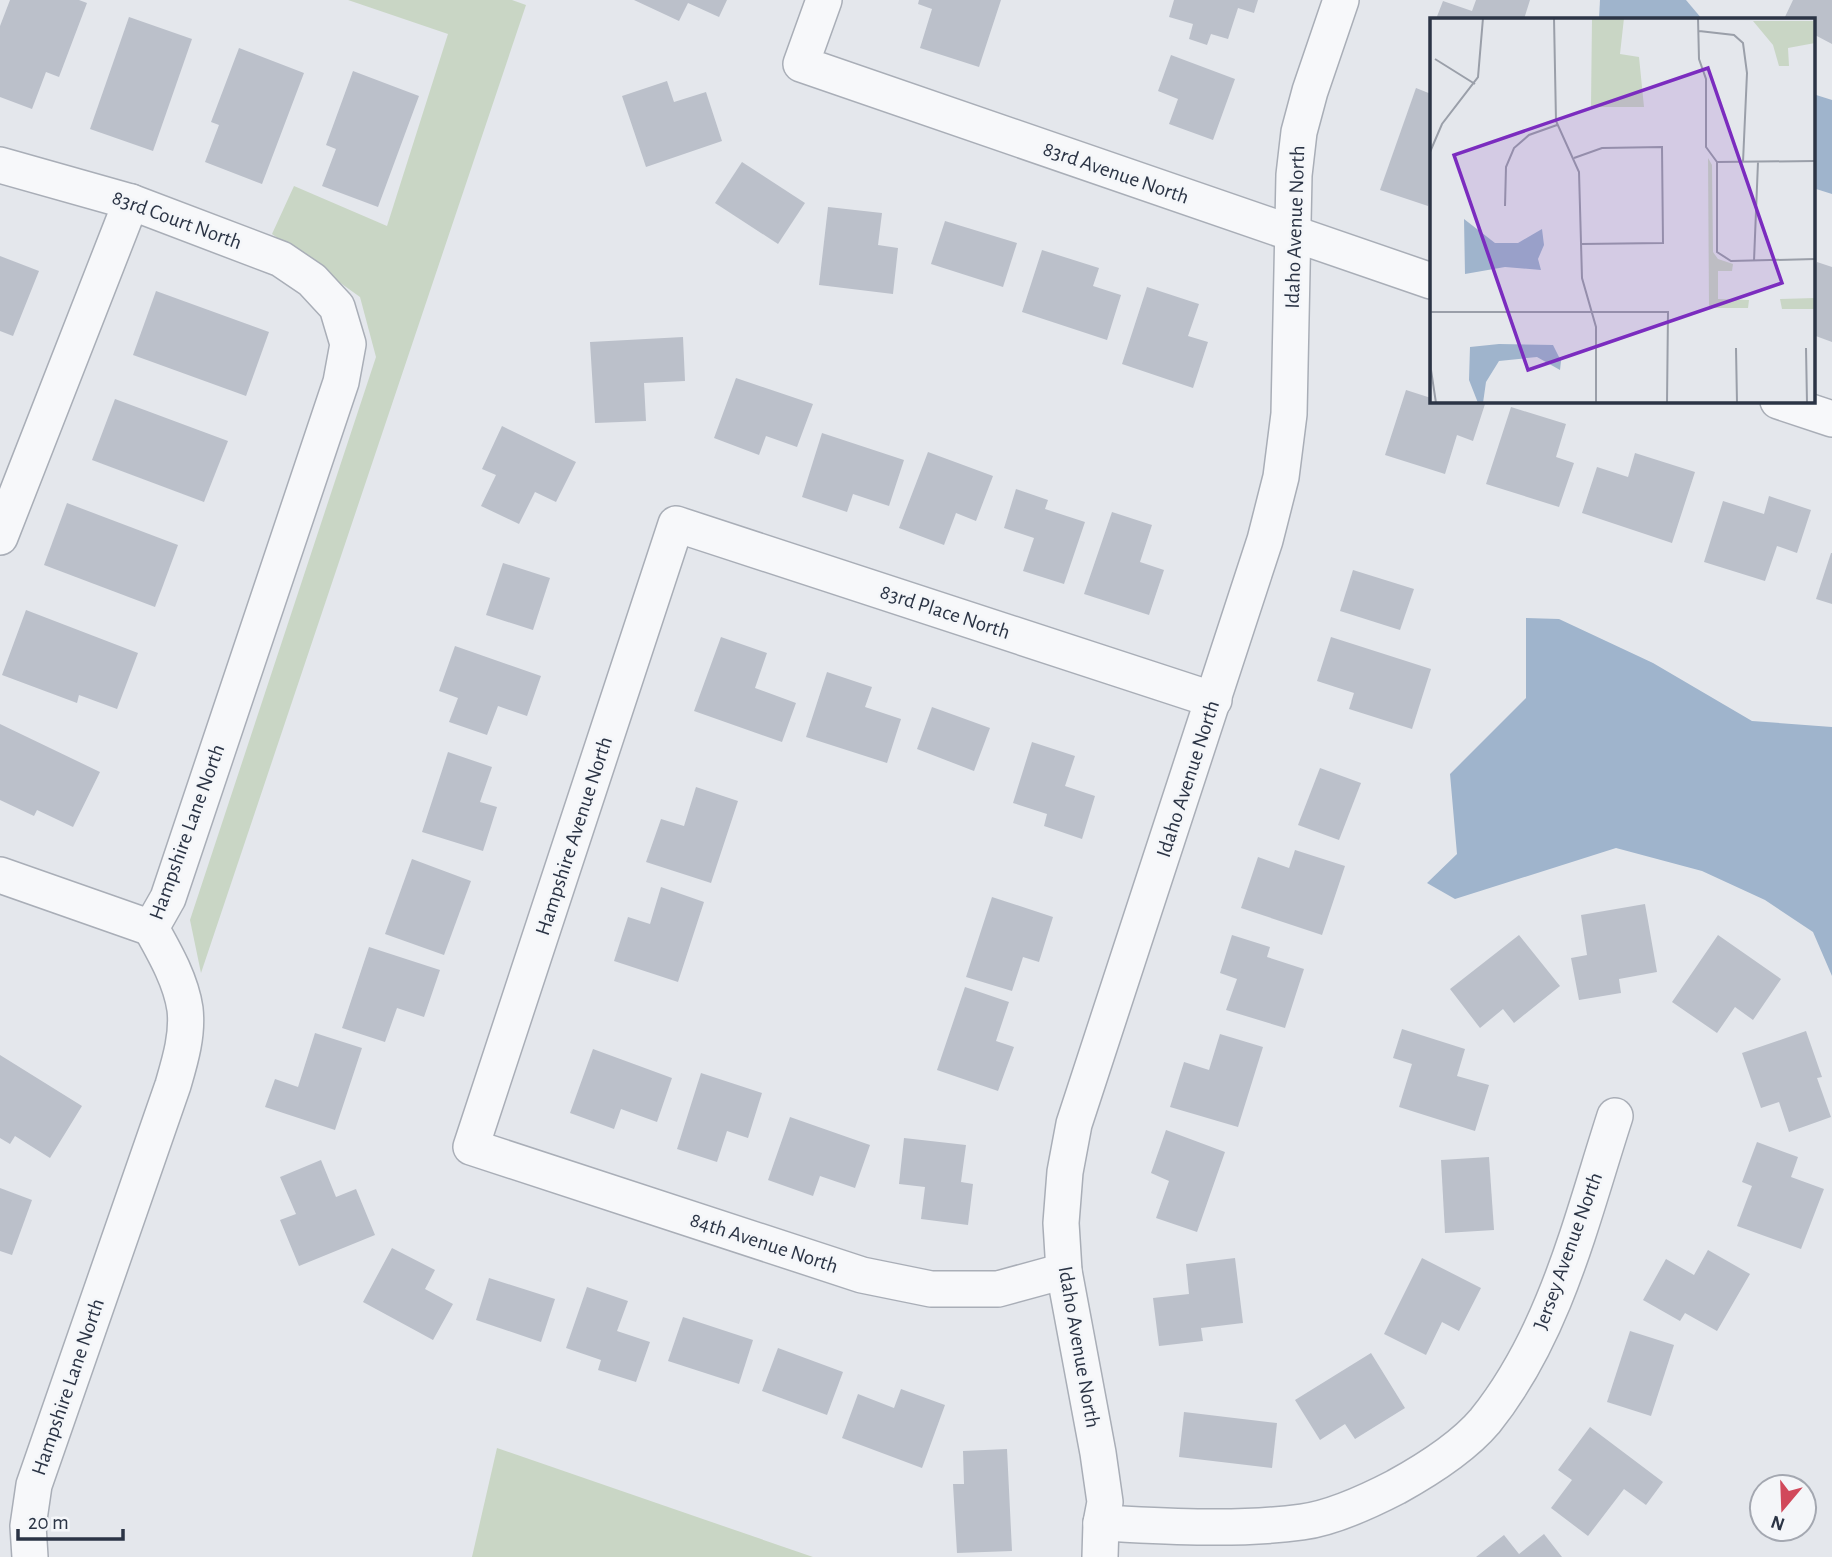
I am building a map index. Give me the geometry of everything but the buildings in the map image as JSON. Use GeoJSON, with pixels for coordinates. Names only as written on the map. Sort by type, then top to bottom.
{"type":"FeatureCollection","features":[{"type":"Feature","properties":{"kind":"street","name":"83rd Avenue North"},"geometry":{"type":"LineString","coordinates":[[824,0],[801,64],[1430,281]]}},
{"type":"Feature","properties":{"kind":"street","name":"Idaho Avenue North"},"geometry":{"type":"LineString","coordinates":[[1100,1557],[1105,1502],[1064,1271],[1060,1223],[1065,1172],[1074,1124],[1265,540],[1280,477],[1289,414],[1294,176],[1299,132],[1341,0]]}},
{"type":"Feature","properties":{"kind":"street","name":"83rd Court North"},"geometry":{"type":"LineString","coordinates":[[0,165],[131,202],[281,259],[312,280],[337,307]]}},
{"type":"Feature","properties":{"kind":"street"},"geometry":{"type":"LineString","coordinates":[[0,537],[131,202]]}},
{"type":"Feature","properties":{"kind":"street","name":"Hampshire Lane North"},"geometry":{"type":"LineString","coordinates":[[30,1557],[28,1526],[34,1485],[173,1085],[183,1049],[185,1010],[175,978],[151,928],[168,898],[341,382],[348,344],[337,307]]}},
{"type":"Feature","properties":{"kind":"street"},"geometry":{"type":"LineString","coordinates":[[1781,402],[1832,419]]}},
{"type":"Feature","properties":{"kind":"street","name":"83rd Place North"},"geometry":{"type":"LineString","coordinates":[[676,524],[1214,700]]}},
{"type":"Feature","properties":{"kind":"street","name":"Hampshire Avenue North"},"geometry":{"type":"LineString","coordinates":[[471,1147],[676,524]]}},
{"type":"Feature","properties":{"kind":"street"},"geometry":{"type":"LineString","coordinates":[[0,875],[151,928]]}},
{"type":"Feature","properties":{"kind":"street","name":"Jersey Avenue North"},"geometry":{"type":"LineString","coordinates":[[1101,1523],[1236,1529],[1306,1522],[1369,1501],[1431,1468],[1483,1423],[1522,1368],[1553,1305],[1615,1116]]}},
{"type":"Feature","properties":{"kind":"street","name":"84th Avenue North"},"geometry":{"type":"LineString","coordinates":[[471,1147],[862,1275],[931,1289],[998,1289],[1064,1271]]}},
{"type":"Feature","properties":{"kind":"green space"},"geometry":{"type":"Polygon","coordinates":[[[348,0],[512,0],[526,5],[201,973],[190,920],[376,357],[360,297],[272,234],[294,186],[387,226],[448,34],[348,0]]]}},
{"type":"Feature","properties":{"kind":"green space"},"geometry":{"type":"Polygon","coordinates":[[[497,1448],[813,1557],[472,1557],[497,1448]]]}},
{"type":"Feature","properties":{"kind":"water"},"geometry":{"type":"Polygon","coordinates":[[[1600,0],[1686,0],[1701,18],[1599,18],[1600,0]]]}},
{"type":"Feature","properties":{"kind":"water"},"geometry":{"type":"Polygon","coordinates":[[[1814,94],[1832,100],[1832,194],[1814,188],[1814,94]]]}},
{"type":"Feature","properties":{"kind":"water"},"geometry":{"type":"Polygon","coordinates":[[[1526,618],[1559,619],[1653,663],[1752,721],[1832,727],[1832,976],[1813,932],[1765,900],[1702,871],[1616,848],[1455,899],[1427,883],[1457,854],[1450,774],[1526,698],[1526,618]]]}}]}
